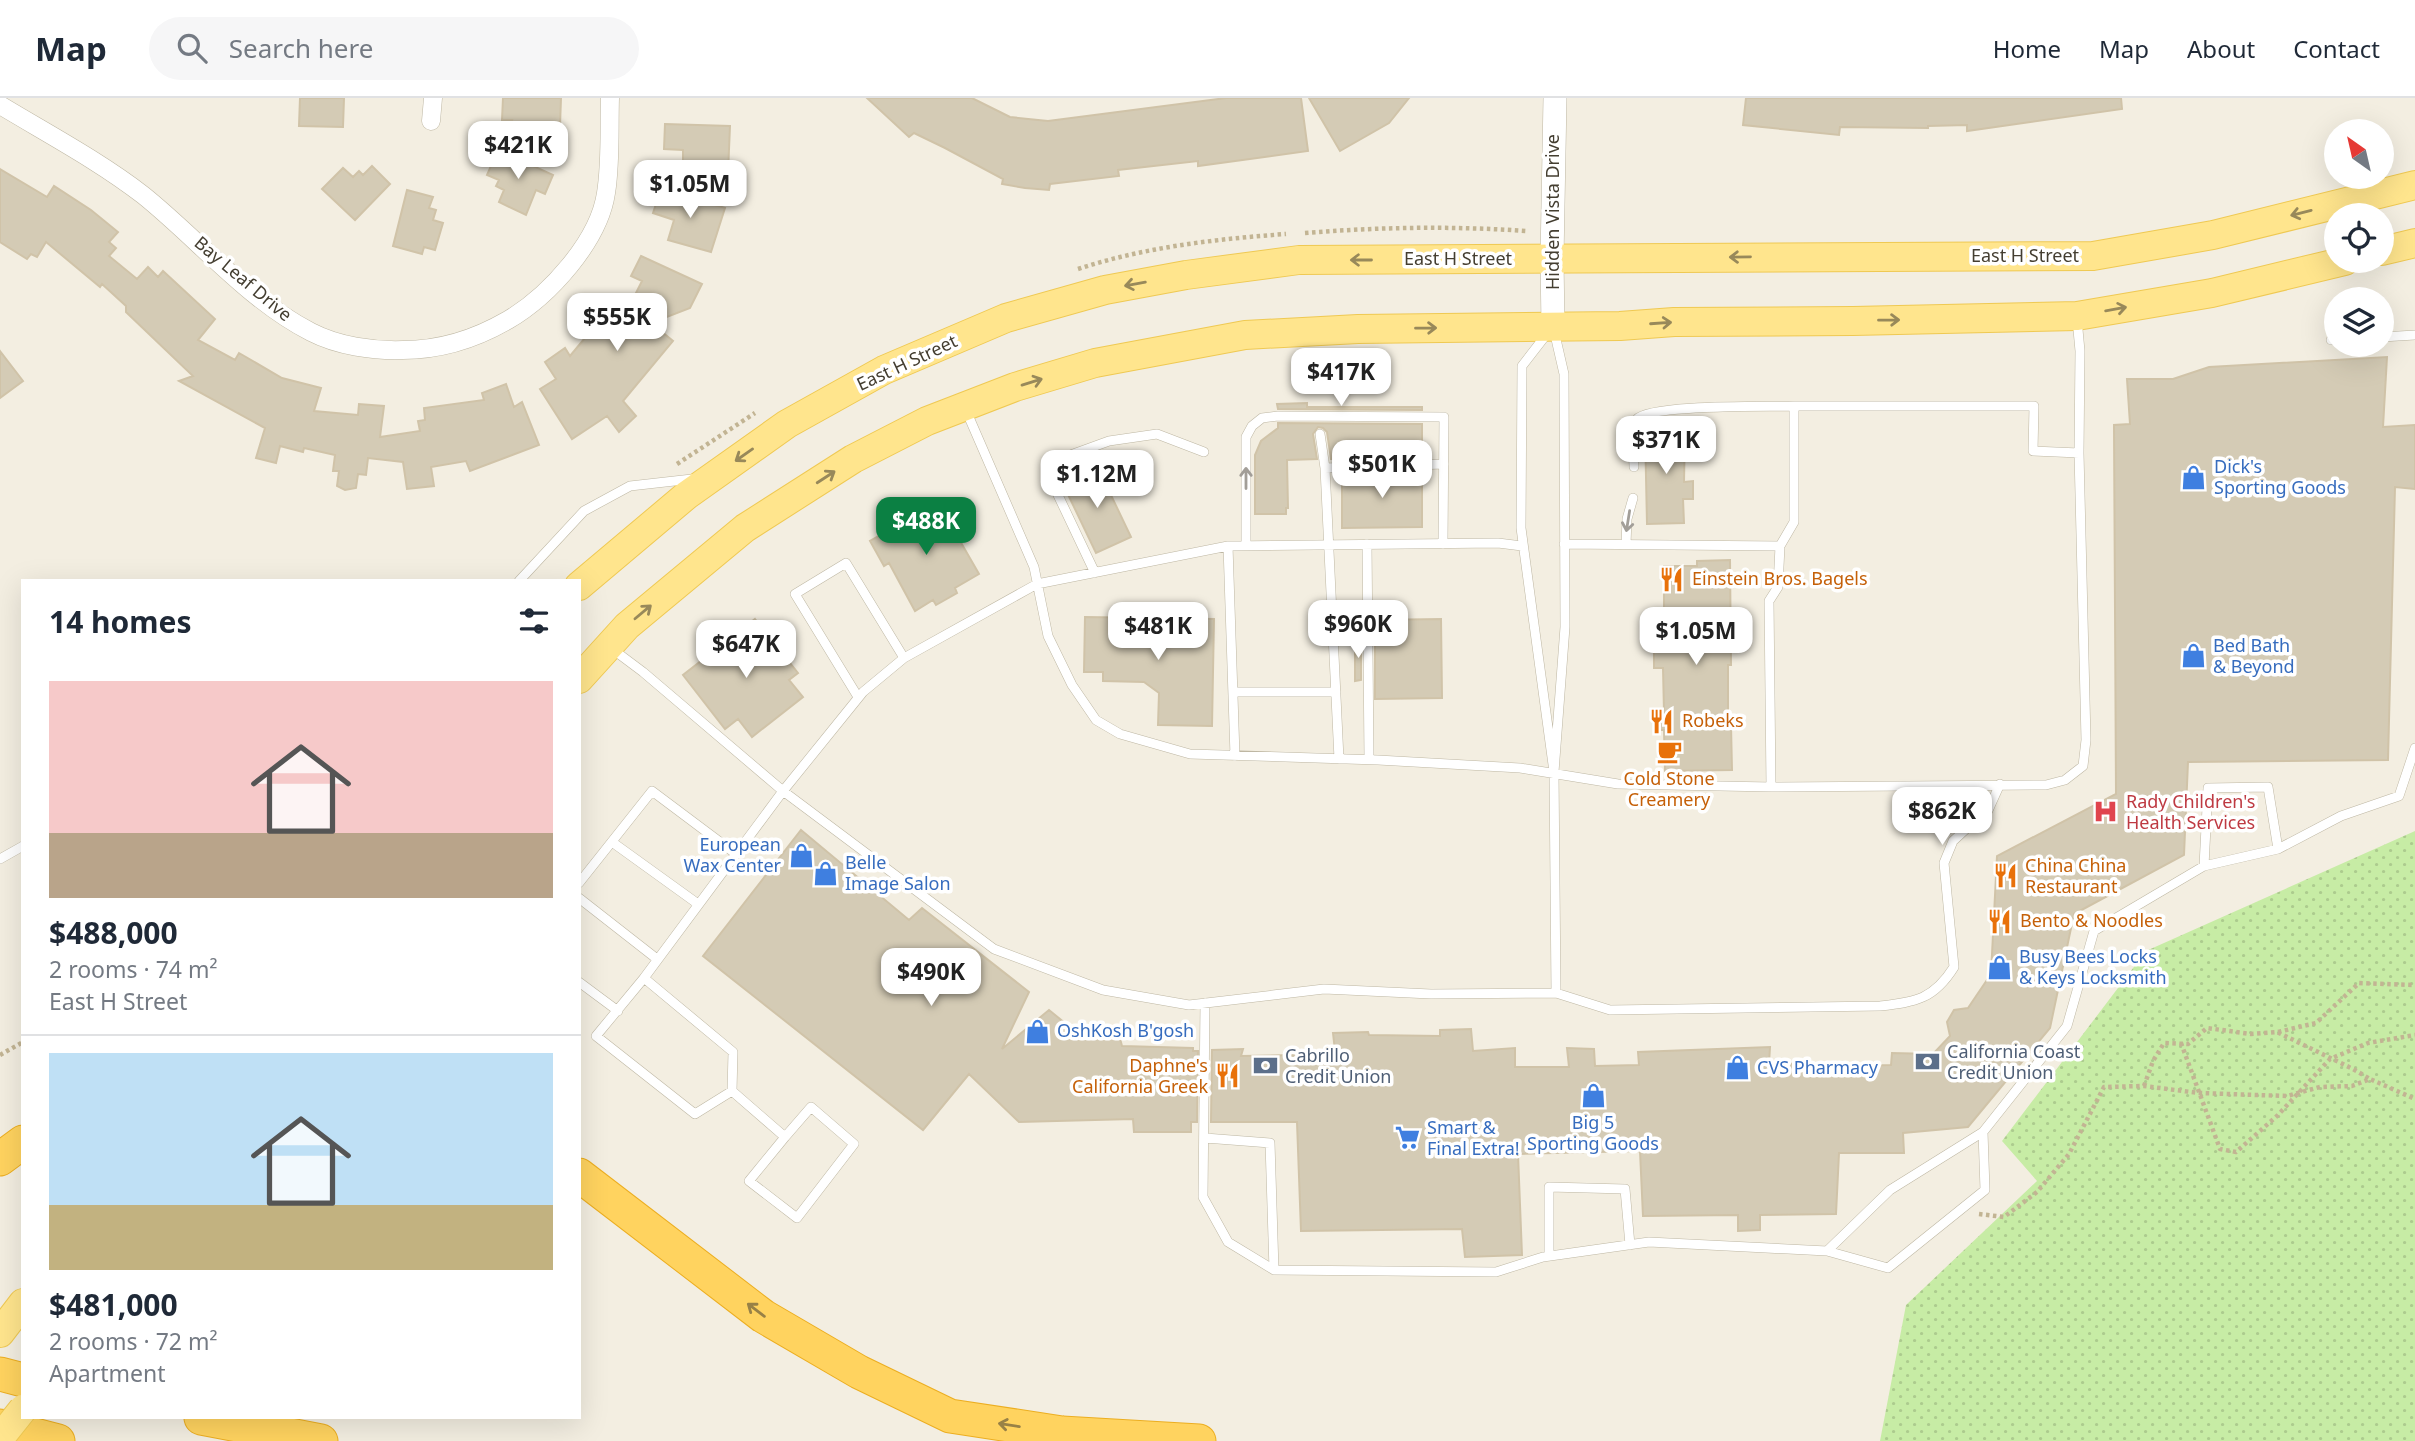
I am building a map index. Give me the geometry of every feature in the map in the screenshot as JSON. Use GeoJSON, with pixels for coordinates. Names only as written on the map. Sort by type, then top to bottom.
{"type":"FeatureCollection","features":[{"type":"Feature","properties":{"kind":"highway"},"geometry":{"type":"LineString","coordinates":[[0,1159],[21,1143]]}},
{"type":"Feature","properties":{"kind":"highway"},"geometry":{"type":"LineString","coordinates":[[581,1177],[763,1316],[859,1372],[950,1416],[1062,1433],[1199,1441]]}},
{"type":"Feature","properties":{"kind":"highway"},"geometry":{"type":"LineString","coordinates":[[0,1374],[21,1379]]}},
{"type":"Feature","properties":{"kind":"highway"},"geometry":{"type":"LineString","coordinates":[[206,1419],[321,1441]]}},
{"type":"Feature","properties":{"kind":"highway"},"geometry":{"type":"LineString","coordinates":[[0,1426],[58,1441]]}},
{"type":"Feature","properties":{"kind":"main road","name":"East H Street"},"geometry":{"type":"LineString","coordinates":[[581,584],[687,495],[787,424],[884,370],[1006,318],[1105,290],[1186,275],[1298,260],[2093,256],[2213,235],[2415,185]]}},
{"type":"Feature","properties":{"kind":"main road"},"geometry":{"type":"LineString","coordinates":[[2394,248],[2415,243]]}},
{"type":"Feature","properties":{"kind":"main road"},"geometry":{"type":"LineString","coordinates":[[581,677],[627,626],[745,528],[853,459],[927,421],[1015,387],[1094,363],[1245,335],[1358,329],[2077,316],[2212,293],[2324,266]]}},
{"type":"Feature","properties":{"kind":"main road"},"geometry":{"type":"LineString","coordinates":[[0,1333],[21,1306]]}},
{"type":"Feature","properties":{"kind":"main road"},"geometry":{"type":"LineString","coordinates":[[0,1438],[21,1412]]}},
{"type":"Feature","properties":{"kind":"street"},"geometry":{"type":"LineString","coordinates":[[430,121],[433,98]]}},
{"type":"Feature","properties":{"kind":"street","name":"Bay Leaf Drive"},"geometry":{"type":"LineString","coordinates":[[0,105],[142,194],[281,314],[313,333],[364,348],[417,350],[443,346],[480,334],[522,311],[555,283],[586,241],[606,194],[610,98]]}},
{"type":"Feature","properties":{"kind":"street","name":"Hidden Vista Drive"},"geometry":{"type":"LineString","coordinates":[[1553,326],[1555,98]]}},
{"type":"Feature","properties":{"kind":"lane"},"geometry":{"type":"LineString","coordinates":[[965,407],[1034,567],[1048,636],[1072,685],[1096,720],[1120,734],[1153,746],[1190,754],[1520,768],[1618,784],[1771,787],[2046,785],[2065,780],[2083,766],[2086,740],[2079,453],[2080,351],[2077,316]]}},
{"type":"Feature","properties":{"kind":"lane"},"geometry":{"type":"LineString","coordinates":[[1553,326],[1564,374],[1565,627],[1554,772],[1556,993]]}},
{"type":"Feature","properties":{"kind":"lane"},"geometry":{"type":"LineString","coordinates":[[1553,326],[1522,366],[1522,546],[1554,772]]}},
{"type":"Feature","properties":{"kind":"lane"},"geometry":{"type":"LineString","coordinates":[[2394,336],[2415,335]]}},
{"type":"Feature","properties":{"kind":"lane"},"geometry":{"type":"LineString","coordinates":[[1634,467],[1633,429],[1637,419],[1646,413],[1691,408],[1794,405],[2034,406],[2033,451],[2079,453]]}},
{"type":"Feature","properties":{"kind":"lane"},"geometry":{"type":"LineString","coordinates":[[1771,787],[1769,601],[1778,587],[1780,546],[1794,522],[1794,405]]}},
{"type":"Feature","properties":{"kind":"lane"},"geometry":{"type":"LineString","coordinates":[[1246,546],[1246,437],[1252,426],[1262,418],[1307,416],[1444,417],[1443,544]]}},
{"type":"Feature","properties":{"kind":"lane"},"geometry":{"type":"LineString","coordinates":[[1095,573],[1048,474],[1054,461],[1109,442],[1157,434],[1204,452]]}},
{"type":"Feature","properties":{"kind":"lane"},"geometry":{"type":"LineString","coordinates":[[1320,434],[1325,468],[1339,759]]}},
{"type":"Feature","properties":{"kind":"lane"},"geometry":{"type":"LineString","coordinates":[[1325,468],[1444,464]]}},
{"type":"Feature","properties":{"kind":"lane"},"geometry":{"type":"LineString","coordinates":[[521,579],[584,512],[630,486],[711,477]]}},
{"type":"Feature","properties":{"kind":"lane"},"geometry":{"type":"LineString","coordinates":[[1626,544],[1633,498]]}},
{"type":"Feature","properties":{"kind":"lane"},"geometry":{"type":"LineString","coordinates":[[732,1091],[695,1114],[596,1036],[644,978],[783,790],[858,697],[904,658],[1037,584],[1228,546],[1498,543],[1522,546]]}},
{"type":"Feature","properties":{"kind":"lane"},"geometry":{"type":"LineString","coordinates":[[1367,544],[1370,760]]}},
{"type":"Feature","properties":{"kind":"lane"},"geometry":{"type":"LineString","coordinates":[[1564,544],[1780,546]]}},
{"type":"Feature","properties":{"kind":"lane"},"geometry":{"type":"LineString","coordinates":[[1228,546],[1235,756]]}},
{"type":"Feature","properties":{"kind":"lane"},"geometry":{"type":"LineString","coordinates":[[858,697],[795,594],[846,563],[904,658]]}},
{"type":"Feature","properties":{"kind":"lane"},"geometry":{"type":"LineString","coordinates":[[608,646],[643,672],[783,790],[994,949],[1103,990],[1189,1005],[1324,989],[1430,994],[1556,993],[1610,1010],[1880,1006],[1908,1003],[1931,995],[1954,967],[1944,863],[1954,841],[1986,815],[2000,784]]}},
{"type":"Feature","properties":{"kind":"lane"},"geometry":{"type":"LineString","coordinates":[[1233,692],[1336,692]]}},
{"type":"Feature","properties":{"kind":"lane"},"geometry":{"type":"LineString","coordinates":[[1827,1251],[1890,1190],[1983,1132],[2067,1026],[2094,931],[2204,866],[2278,849],[2341,816],[2399,796],[2415,748]]}},
{"type":"Feature","properties":{"kind":"lane"},"geometry":{"type":"LineString","coordinates":[[2204,866],[2208,789],[2268,787],[2278,849]]}},
{"type":"Feature","properties":{"kind":"lane"},"geometry":{"type":"LineString","coordinates":[[581,880],[652,791],[736,854]]}},
{"type":"Feature","properties":{"kind":"lane"},"geometry":{"type":"LineString","coordinates":[[611,842],[698,904]]}},
{"type":"Feature","properties":{"kind":"lane"},"geometry":{"type":"LineString","coordinates":[[0,859],[21,847]]}},
{"type":"Feature","properties":{"kind":"lane"},"geometry":{"type":"LineString","coordinates":[[581,900],[657,960]]}},
{"type":"Feature","properties":{"kind":"lane"},"geometry":{"type":"LineString","coordinates":[[644,978],[733,1052],[732,1091]]}},
{"type":"Feature","properties":{"kind":"lane"},"geometry":{"type":"LineString","coordinates":[[581,983],[618,1011]]}},
{"type":"Feature","properties":{"kind":"lane"},"geometry":{"type":"LineString","coordinates":[[1205,1003],[1203,1197],[1228,1242],[1275,1270],[1496,1272],[1549,1256],[1649,1242],[1827,1251],[1888,1268],[1985,1189],[1983,1132]]}},
{"type":"Feature","properties":{"kind":"lane"},"geometry":{"type":"LineString","coordinates":[[732,1091],[785,1137]]}},
{"type":"Feature","properties":{"kind":"lane"},"geometry":{"type":"LineString","coordinates":[[811,1107],[854,1144],[797,1218],[749,1181],[785,1137],[811,1107]]}},
{"type":"Feature","properties":{"kind":"lane"},"geometry":{"type":"LineString","coordinates":[[1205,1138],[1270,1143],[1275,1270]]}},
{"type":"Feature","properties":{"kind":"lane"},"geometry":{"type":"LineString","coordinates":[[1549,1256],[1549,1186],[1625,1189],[1630,1245]]}},
{"type":"Feature","properties":{"kind":"path"},"geometry":{"type":"LineString","coordinates":[[2144,1086],[2153,1061],[2164,1043],[2188,1044],[2207,1028],[2251,1034],[2277,1032],[2316,1023],[2359,983],[2415,985]]}},
{"type":"Feature","properties":{"kind":"path"},"geometry":{"type":"LineString","coordinates":[[2277,1032],[2415,1099]]}},
{"type":"Feature","properties":{"kind":"path"},"geometry":{"type":"LineString","coordinates":[[2181,1044],[2220,1149],[2236,1152],[2277,1116],[2330,1059],[2368,1043],[2415,1035]]}},
{"type":"Feature","properties":{"kind":"path"},"geometry":{"type":"LineString","coordinates":[[0,1055],[21,1043]]}},
{"type":"Feature","properties":{"kind":"path"},"geometry":{"type":"LineString","coordinates":[[1958,1212],[2004,1217],[2037,1192],[2069,1154],[2104,1087],[2144,1086],[2199,1093],[2287,1096],[2320,1087],[2353,1086],[2370,1079]]}},
{"type":"Feature","properties":{"kind":"green space"},"geometry":{"type":"Polygon","coordinates":[[[2415,831],[2415,1441],[1880,1441],[1906,1305],[2037,1181],[2002,1141],[2146,951],[2415,831]]]}},
{"type":"Feature","properties":{"kind":"building"},"geometry":{"type":"Polygon","coordinates":[[[300,98],[344,98],[343,127],[299,126],[300,98]]]}},
{"type":"Feature","properties":{"kind":"building"},"geometry":{"type":"Polygon","coordinates":[[[503,98],[561,98],[560,126],[552,126],[552,138],[504,137],[512,120],[502,120],[503,98]]]}},
{"type":"Feature","properties":{"kind":"building"},"geometry":{"type":"Polygon","coordinates":[[[867,98],[972,98],[1010,117],[1048,121],[1226,98],[1301,98],[1308,151],[1198,166],[1198,161],[1118,170],[1119,176],[1050,184],[1049,190],[1025,188],[1002,184],[1003,179],[914,133],[909,137],[867,98]]]}},
{"type":"Feature","properties":{"kind":"building"},"geometry":{"type":"Polygon","coordinates":[[[1309,98],[1409,98],[1389,123],[1340,151],[1309,98]]]}},
{"type":"Feature","properties":{"kind":"building"},"geometry":{"type":"Polygon","coordinates":[[[1746,98],[2121,98],[2122,109],[1967,131],[1967,125],[1928,128],[1840,127],[1839,135],[1743,125],[1746,98]]]}},
{"type":"Feature","properties":{"kind":"building"},"geometry":{"type":"Polygon","coordinates":[[[665,124],[730,126],[728,173],[683,172],[683,150],[664,149],[665,124]]]}},
{"type":"Feature","properties":{"kind":"building"},"geometry":{"type":"Polygon","coordinates":[[[498,150],[553,175],[545,194],[536,190],[526,215],[499,202],[504,190],[496,186],[499,180],[487,175],[498,150]]]}},
{"type":"Feature","properties":{"kind":"building"},"geometry":{"type":"Polygon","coordinates":[[[372,166],[390,184],[355,220],[322,189],[343,168],[353,177],[359,171],[363,175],[372,166]]]}},
{"type":"Feature","properties":{"kind":"building"},"geometry":{"type":"Polygon","coordinates":[[[0,169],[47,197],[54,186],[91,210],[118,232],[109,242],[116,248],[109,256],[137,279],[148,267],[158,277],[163,271],[215,319],[198,340],[235,360],[239,353],[282,378],[321,388],[314,411],[358,415],[359,404],[384,406],[380,437],[420,431],[418,421],[425,420],[424,408],[484,400],[482,393],[506,384],[514,407],[522,402],[539,445],[470,471],[466,461],[431,467],[434,486],[407,489],[403,462],[368,458],[366,475],[358,474],[356,488],[345,490],[337,486],[339,471],[333,471],[335,455],[304,448],[303,452],[280,446],[276,463],[256,458],[265,428],[179,381],[193,376],[126,312],[126,306],[102,284],[100,287],[46,242],[37,257],[31,254],[27,259],[0,242],[0,169]]]}},
{"type":"Feature","properties":{"kind":"building"},"geometry":{"type":"Polygon","coordinates":[[[661,189],[725,208],[711,252],[668,240],[674,220],[653,213],[661,189]]]}},
{"type":"Feature","properties":{"kind":"building"},"geometry":{"type":"Polygon","coordinates":[[[407,190],[433,197],[429,208],[436,210],[433,220],[443,223],[435,250],[424,247],[422,254],[393,246],[407,190]]]}},
{"type":"Feature","properties":{"kind":"building"},"geometry":{"type":"Polygon","coordinates":[[[641,256],[702,284],[690,308],[651,323],[673,341],[623,401],[636,416],[619,432],[607,416],[572,439],[540,389],[556,379],[545,362],[565,348],[570,356],[610,308],[623,319],[642,281],[631,276],[641,256]]]}},
{"type":"Feature","properties":{"kind":"building"},"geometry":{"type":"Polygon","coordinates":[[[0,351],[23,381],[0,398],[0,351]]]}},
{"type":"Feature","properties":{"kind":"building"},"geometry":{"type":"Polygon","coordinates":[[[2387,357],[2383,427],[2415,425],[2415,489],[2395,487],[2388,760],[2188,762],[2184,855],[2074,914],[2050,1028],[1968,1127],[1903,1133],[1904,1153],[1839,1153],[1836,1214],[1760,1215],[1760,1230],[1738,1231],[1738,1215],[1643,1216],[1640,1151],[1518,1154],[1522,1255],[1465,1257],[1462,1229],[1301,1231],[1297,1122],[1211,1122],[1212,1050],[1243,1049],[1241,1056],[1294,1055],[1294,1051],[1335,1051],[1333,1033],[1440,1036],[1440,1030],[1471,1029],[1473,1051],[1515,1048],[1515,1067],[1569,1067],[1567,1048],[1594,1049],[1595,1066],[1639,1065],[1638,1052],[1770,1047],[1769,1064],[1891,1065],[1892,1053],[1933,1054],[1950,1036],[1947,1022],[1954,1010],[1968,1008],[1991,974],[1997,856],[2116,794],[2114,425],[2130,424],[2127,379],[2173,379],[2209,367],[2387,357]]]}},
{"type":"Feature","properties":{"kind":"building"},"geometry":{"type":"Polygon","coordinates":[[[1307,403],[1307,407],[1422,407],[1422,410],[1278,409],[1277,404],[1307,403]]]}},
{"type":"Feature","properties":{"kind":"building"},"geometry":{"type":"Polygon","coordinates":[[[1278,423],[1422,424],[1422,458],[1331,459],[1327,432],[1318,427],[1313,434],[1317,459],[1287,460],[1286,514],[1255,514],[1255,455],[1261,441],[1278,428],[1278,423]]]}},
{"type":"Feature","properties":{"kind":"building"},"geometry":{"type":"Polygon","coordinates":[[[1645,429],[1685,430],[1684,482],[1693,481],[1693,499],[1683,499],[1684,523],[1647,524],[1645,429]]]}},
{"type":"Feature","properties":{"kind":"building"},"geometry":{"type":"Polygon","coordinates":[[[1098,468],[1131,537],[1096,553],[1063,484],[1098,468]]]}},
{"type":"Feature","properties":{"kind":"building"},"geometry":{"type":"Polygon","coordinates":[[[1422,472],[1422,527],[1342,528],[1342,474],[1422,472]]]}},
{"type":"Feature","properties":{"kind":"building"},"geometry":{"type":"Polygon","coordinates":[[[941,501],[955,526],[952,527],[979,574],[955,588],[957,593],[936,605],[933,600],[915,611],[889,563],[884,566],[870,541],[941,501]]]}},
{"type":"Feature","properties":{"kind":"building"},"geometry":{"type":"Polygon","coordinates":[[[1730,560],[1731,665],[1728,665],[1728,725],[1731,725],[1732,770],[1665,771],[1664,730],[1654,730],[1654,712],[1664,712],[1663,668],[1654,668],[1654,633],[1664,633],[1664,566],[1697,566],[1697,561],[1730,560]]]}},
{"type":"Feature","properties":{"kind":"building"},"geometry":{"type":"Polygon","coordinates":[[[1085,617],[1214,619],[1212,726],[1158,725],[1159,693],[1144,682],[1103,681],[1103,672],[1084,672],[1085,617]]]}},
{"type":"Feature","properties":{"kind":"building"},"geometry":{"type":"Polygon","coordinates":[[[755,619],[798,673],[789,680],[803,697],[752,737],[738,719],[725,729],[683,675],[755,619]]]}},
{"type":"Feature","properties":{"kind":"building"},"geometry":{"type":"Polygon","coordinates":[[[1441,619],[1442,698],[1375,699],[1375,620],[1441,619]]]}},
{"type":"Feature","properties":{"kind":"building"},"geometry":{"type":"Polygon","coordinates":[[[1355,639],[1361,639],[1361,680],[1355,681],[1355,639]]]}},
{"type":"Feature","properties":{"kind":"building"},"geometry":{"type":"Polygon","coordinates":[[[801,830],[909,920],[922,908],[1029,992],[1002,1049],[1049,1010],[1071,1028],[1117,1027],[1122,1046],[1193,1048],[1193,1051],[1198,1051],[1197,1122],[1191,1122],[1191,1132],[1134,1132],[1133,1119],[1019,1122],[969,1074],[923,1130],[703,956],[801,830]]]}},
{"type":"Feature","properties":{"kind":"place","name":"Dick's Sporting Goods"},"geometry":{"type":"Point","coordinates":[2194,477]}},
{"type":"Feature","properties":{"kind":"place","name":"Einstein Bros. Bagels"},"geometry":{"type":"Point","coordinates":[1672,579]}},
{"type":"Feature","properties":{"kind":"place","name":"Bed Bath & Beyond"},"geometry":{"type":"Point","coordinates":[2193,656]}},
{"type":"Feature","properties":{"kind":"place","name":"Robeks"},"geometry":{"type":"Point","coordinates":[1662,721]}},
{"type":"Feature","properties":{"kind":"place","name":"Cold Stone Creamery"},"geometry":{"type":"Point","coordinates":[1669,752]}},
{"type":"Feature","properties":{"kind":"place","name":"Rady Children's Health Services"},"geometry":{"type":"Point","coordinates":[2106,812]}},
{"type":"Feature","properties":{"kind":"place","name":"European Wax Center"},"geometry":{"type":"Point","coordinates":[801,855]}},
{"type":"Feature","properties":{"kind":"place","name":"Belle Image Salon"},"geometry":{"type":"Point","coordinates":[825,873]}},
{"type":"Feature","properties":{"kind":"place","name":"China China Restaurant"},"geometry":{"type":"Point","coordinates":[2005,876]}},
{"type":"Feature","properties":{"kind":"place","name":"Bento & Noodles"},"geometry":{"type":"Point","coordinates":[2000,921]}},
{"type":"Feature","properties":{"kind":"place","name":"Busy Bees Locks & Keys Locksmith"},"geometry":{"type":"Point","coordinates":[1999,967]}},
{"type":"Feature","properties":{"kind":"place","name":"OshKosh B'gosh"},"geometry":{"type":"Point","coordinates":[1037,1031]}},
{"type":"Feature","properties":{"kind":"place","name":"California Coast Credit Union"},"geometry":{"type":"Point","coordinates":[1927,1062]}},
{"type":"Feature","properties":{"kind":"place","name":"Cabrillo Credit Union"},"geometry":{"type":"Point","coordinates":[1265,1066]}},
{"type":"Feature","properties":{"kind":"place","name":"CVS Pharmacy"},"geometry":{"type":"Point","coordinates":[1737,1068]}},
{"type":"Feature","properties":{"kind":"place","name":"Daphne's California Greek"},"geometry":{"type":"Point","coordinates":[1228,1076]}},
{"type":"Feature","properties":{"kind":"place","name":"Big 5 Sporting Goods"},"geometry":{"type":"Point","coordinates":[1593,1096]}},
{"type":"Feature","properties":{"kind":"place","name":"Smart & Final Extra!"},"geometry":{"type":"Point","coordinates":[1407,1138]}}]}
